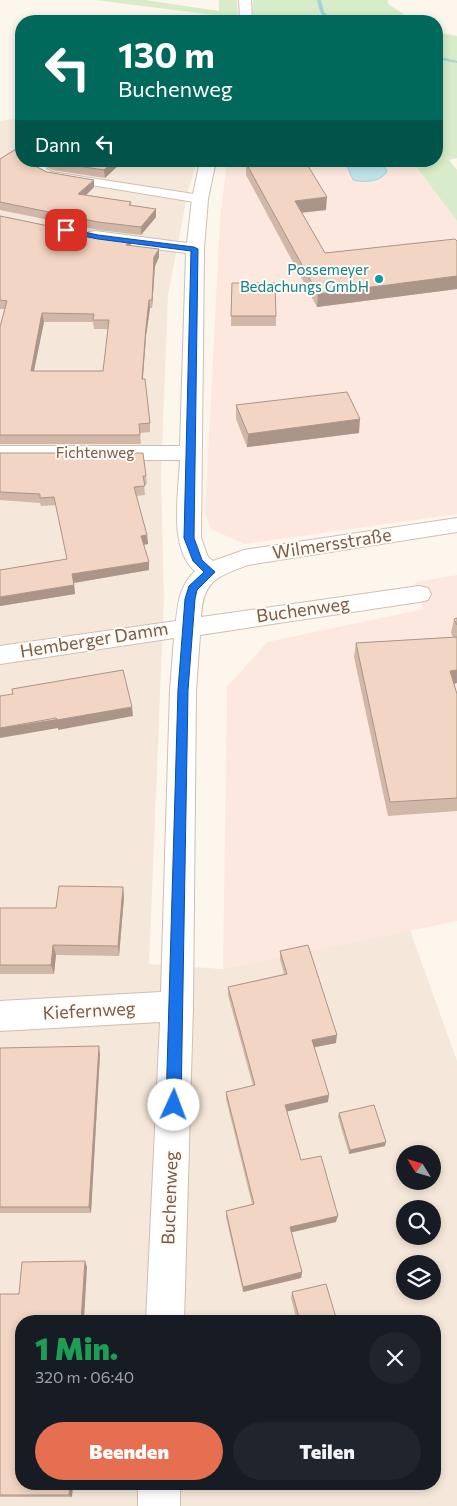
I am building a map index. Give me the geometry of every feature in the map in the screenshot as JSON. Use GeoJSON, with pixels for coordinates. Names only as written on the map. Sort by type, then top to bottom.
{"type":"FeatureCollection","features":[{"type":"Feature","properties":{"kind":"street"},"geometry":{"type":"LineString","coordinates":[[245,0],[246,15]]}},
{"type":"Feature","properties":{"kind":"street"},"geometry":{"type":"LineString","coordinates":[[207,167],[200,199],[194,249],[189,538],[198,561],[210,572]]}},
{"type":"Feature","properties":{"kind":"street"},"geometry":{"type":"LineString","coordinates":[[80,233],[194,249]]}},
{"type":"Feature","properties":{"kind":"street","name":"Fichtenweg"},"geometry":{"type":"LineString","coordinates":[[0,453],[190,453]]}},
{"type":"Feature","properties":{"kind":"street","name":"Wilmersstraße"},"geometry":{"type":"LineString","coordinates":[[210,572],[244,558],[268,553],[457,525]]}},
{"type":"Feature","properties":{"kind":"street","name":"Buchenweg"},"geometry":{"type":"LineString","coordinates":[[166,1315],[177,1006],[183,690],[192,588],[210,572]]}},
{"type":"Feature","properties":{"kind":"street","name":"Buchenweg"},"geometry":{"type":"LineString","coordinates":[[188,626],[419,594]]}},
{"type":"Feature","properties":{"kind":"street","name":"Hemberger Damm"},"geometry":{"type":"LineString","coordinates":[[0,655],[188,626]]}},
{"type":"Feature","properties":{"kind":"street","name":"Kiefernweg"},"geometry":{"type":"LineString","coordinates":[[0,1016],[177,1006]]}},
{"type":"Feature","properties":{"kind":"street"},"geometry":{"type":"LineString","coordinates":[[158,1506],[159,1490]]}},
{"type":"Feature","properties":{"kind":"lane"},"geometry":{"type":"LineString","coordinates":[[40,167],[41,171],[49,175],[200,199]]}},
{"type":"Feature","properties":{"kind":"shaded area"},"geometry":{"type":"Polygon","coordinates":[[[15,119],[15,167],[195,167],[188,191],[168,295],[161,474],[164,598],[149,964],[223,969],[410,930],[457,1061],[457,1506],[0,1506],[0,121],[15,119]]]}},
{"type":"Feature","properties":{"kind":"shaded area"},"geometry":{"type":"Polygon","coordinates":[[[226,167],[416,167],[457,221],[457,514],[244,544],[211,529],[205,514],[220,219],[226,167]]]}},
{"type":"Feature","properties":{"kind":"shaded area"},"geometry":{"type":"Polygon","coordinates":[[[457,575],[457,921],[223,969],[227,687],[267,642],[424,609],[415,582],[457,575]]]}},
{"type":"Feature","properties":{"kind":"green space"},"geometry":{"type":"Polygon","coordinates":[[[95,0],[145,0],[219,11],[219,0],[237,0],[238,15],[214,15],[95,0]]]}},
{"type":"Feature","properties":{"kind":"green space"},"geometry":{"type":"Polygon","coordinates":[[[253,0],[388,0],[388,4],[405,15],[253,15],[253,0]]]}},
{"type":"Feature","properties":{"kind":"green space"},"geometry":{"type":"Polygon","coordinates":[[[443,33],[457,36],[457,158],[449,160],[457,170],[457,221],[416,167],[443,167],[443,33]]]}},
{"type":"Feature","properties":{"kind":"water"},"geometry":{"type":"Polygon","coordinates":[[[348,167],[385,167],[387,171],[385,175],[372,181],[353,180],[348,167]]]}},
{"type":"Feature","properties":{"kind":"building"},"geometry":{"type":"Polygon","coordinates":[[[15,150],[15,167],[37,167],[47,172],[94,180],[78,194],[131,202],[129,205],[156,209],[141,227],[98,222],[0,202],[0,159],[15,150]]]}},
{"type":"Feature","properties":{"kind":"building"},"geometry":{"type":"Polygon","coordinates":[[[84,167],[107,167],[104,170],[84,167]]]}},
{"type":"Feature","properties":{"kind":"building"},"geometry":{"type":"Polygon","coordinates":[[[248,167],[309,167],[327,197],[295,201],[325,253],[455,239],[457,241],[457,276],[318,294],[248,167]]]}},
{"type":"Feature","properties":{"kind":"building"},"geometry":{"type":"Polygon","coordinates":[[[0,216],[97,236],[130,240],[126,245],[159,249],[154,257],[152,300],[149,300],[142,379],[145,379],[150,423],[139,424],[140,435],[0,435],[0,327],[7,301],[0,300],[0,216]],[[42,313],[31,371],[103,371],[109,320],[93,320],[94,314],[42,313]]]}},
{"type":"Feature","properties":{"kind":"building"},"geometry":{"type":"Polygon","coordinates":[[[232,283],[275,283],[276,316],[231,316],[232,283]]]}},
{"type":"Feature","properties":{"kind":"building"},"geometry":{"type":"Polygon","coordinates":[[[347,392],[360,419],[248,434],[236,405],[347,392]]]}},
{"type":"Feature","properties":{"kind":"building"},"geometry":{"type":"Polygon","coordinates":[[[0,453],[143,453],[146,476],[143,476],[145,486],[134,487],[147,535],[141,536],[149,562],[72,574],[74,585],[0,597],[0,570],[67,559],[54,497],[40,498],[40,494],[0,492],[0,453]]]}},
{"type":"Feature","properties":{"kind":"building"},"geometry":{"type":"Polygon","coordinates":[[[457,637],[457,670],[450,671],[457,694],[457,798],[390,802],[356,643],[457,637]]]}},
{"type":"Feature","properties":{"kind":"building"},"geometry":{"type":"Polygon","coordinates":[[[123,670],[132,707],[0,728],[0,696],[13,694],[12,689],[123,670]]]}},
{"type":"Feature","properties":{"kind":"building"},"geometry":{"type":"Polygon","coordinates":[[[59,886],[123,887],[118,946],[53,945],[51,965],[0,965],[0,908],[56,908],[59,886]]]}},
{"type":"Feature","properties":{"kind":"building"},"geometry":{"type":"Polygon","coordinates":[[[308,945],[337,1035],[312,1040],[329,1095],[285,1105],[301,1160],[321,1156],[338,1216],[290,1227],[302,1272],[243,1287],[226,1211],[254,1204],[226,1092],[255,1085],[228,987],[287,974],[280,951],[308,945]]]}},
{"type":"Feature","properties":{"kind":"building"},"geometry":{"type":"Polygon","coordinates":[[[99,1046],[89,1207],[0,1207],[0,1048],[99,1046]]]}},
{"type":"Feature","properties":{"kind":"building"},"geometry":{"type":"Polygon","coordinates":[[[374,1105],[386,1142],[350,1150],[339,1113],[374,1105]]]}},
{"type":"Feature","properties":{"kind":"building"},"geometry":{"type":"Polygon","coordinates":[[[85,1261],[81,1315],[15,1315],[15,1490],[69,1490],[69,1495],[0,1495],[0,1294],[19,1294],[22,1262],[85,1261]]]}},
{"type":"Feature","properties":{"kind":"building"},"geometry":{"type":"Polygon","coordinates":[[[326,1284],[335,1315],[298,1315],[292,1292],[326,1284]]]}},
{"type":"Feature","properties":{"kind":"waterway"},"geometry":{"type":"LineString","coordinates":[[319,0],[322,13],[324,15]]}},
{"type":"Feature","properties":{"kind":"waterway"},"geometry":{"type":"LineString","coordinates":[[443,59],[457,62]]}},
{"type":"Feature","properties":{"kind":"place","name":"Possemeyer Bedachungs GmbH"},"geometry":{"type":"Point","coordinates":[379,279]}},
{"type":"Feature","properties":{"kind":"route"},"geometry":{"type":"LineString","coordinates":[[66,230],[98,237],[194,249],[189,538],[192,550],[198,561],[210,572],[192,588],[183,690],[174,1105]]}}]}
